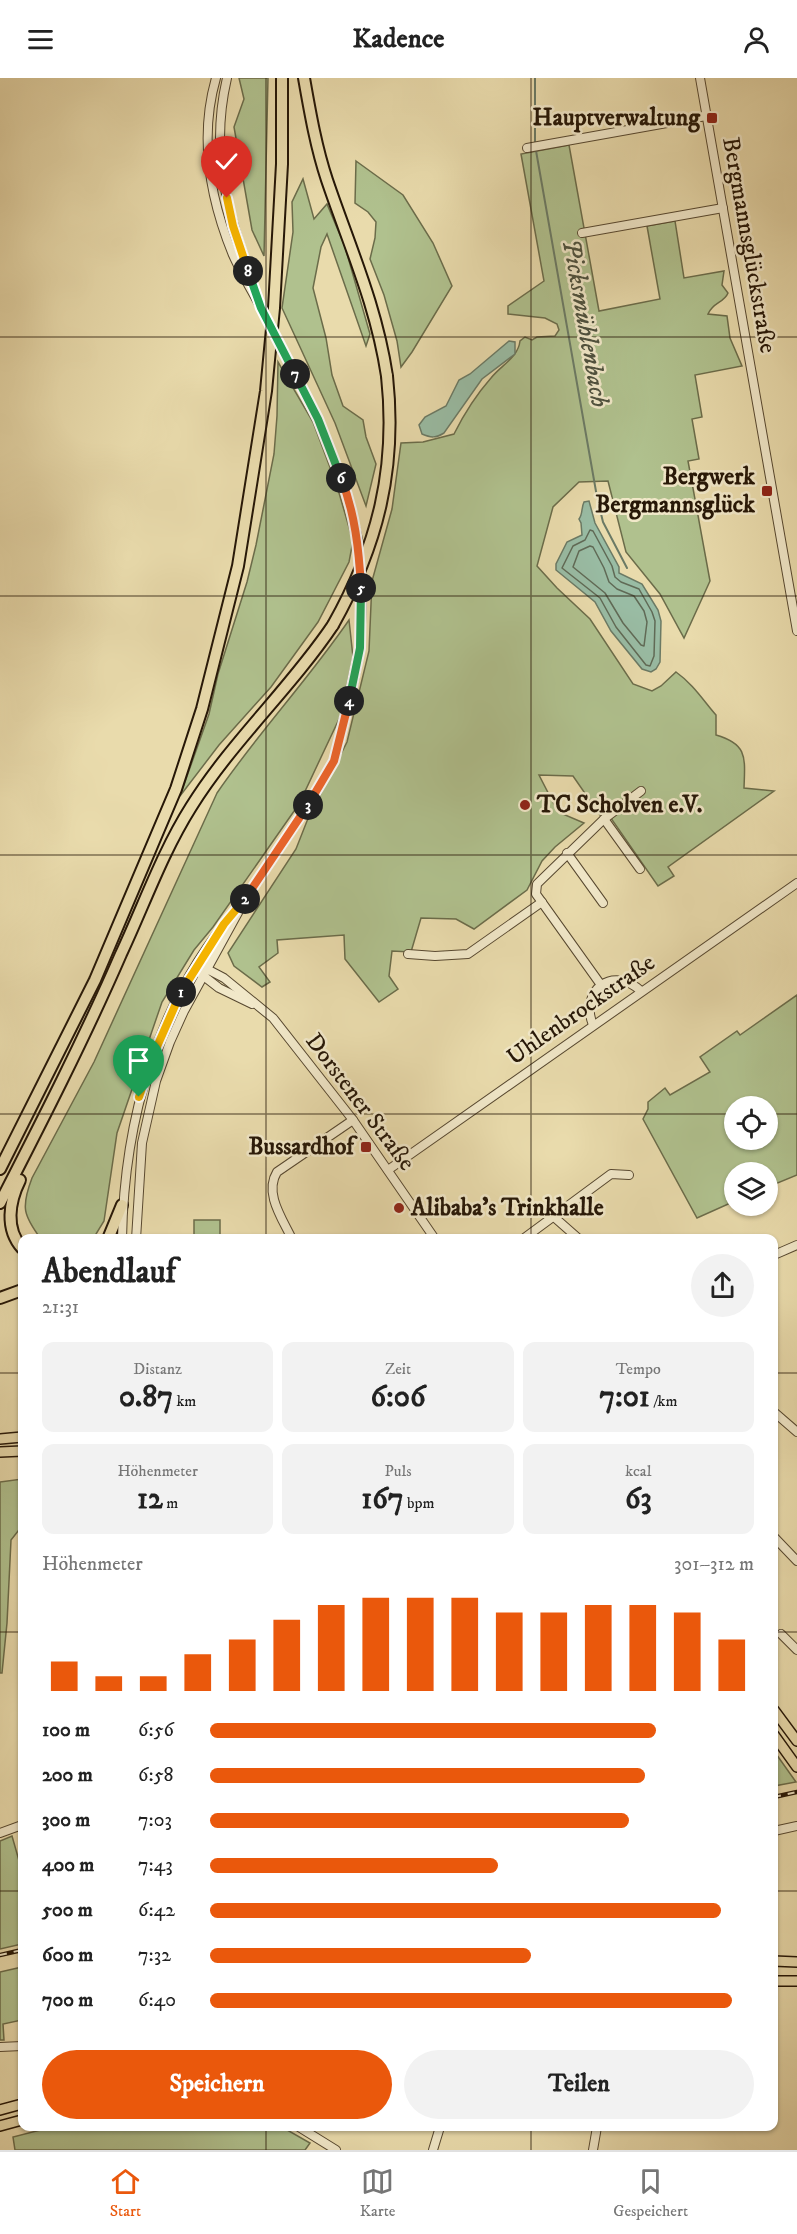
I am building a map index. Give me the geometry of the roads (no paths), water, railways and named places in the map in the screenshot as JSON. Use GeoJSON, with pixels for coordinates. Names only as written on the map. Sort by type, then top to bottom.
{"type":"FeatureCollection","features":[{"type":"Feature","properties":{"kind":"highway"},"geometry":{"type":"LineString","coordinates":[[1,1167],[95,980],[176,789],[202,709],[238,566],[266,390],[282,164],[282,78]]}},
{"type":"Feature","properties":{"kind":"highway"},"geometry":{"type":"LineString","coordinates":[[0,1203],[121,955],[157,869],[190,809],[227,754],[309,659],[333,625],[356,580],[372,540],[388,464],[391,430],[387,376],[378,324],[317,148],[304,78]]}},
{"type":"Feature","properties":{"kind":"highway"},"geometry":{"type":"LineString","coordinates":[[18,1241],[12,1230],[10,1211],[14,1191],[41,1137],[47,1110]]}},
{"type":"Feature","properties":{"kind":"highway"},"geometry":{"type":"LineString","coordinates":[[110,1234],[123,1205]]}},
{"type":"Feature","properties":{"kind":"highway"},"geometry":{"type":"LineString","coordinates":[[0,1298],[18,1291]]}},
{"type":"Feature","properties":{"kind":"main road"},"geometry":{"type":"LineString","coordinates":[[0,1438],[18,1437]]}},
{"type":"Feature","properties":{"kind":"main road"},"geometry":{"type":"LineString","coordinates":[[0,1452],[18,1451]]}},
{"type":"Feature","properties":{"kind":"main road"},"geometry":{"type":"LineString","coordinates":[[778,1715],[797,1741]]}},
{"type":"Feature","properties":{"kind":"main road"},"geometry":{"type":"LineString","coordinates":[[778,1741],[797,1767]]}},
{"type":"Feature","properties":{"kind":"main road"},"geometry":{"type":"LineString","coordinates":[[778,1961],[797,1962]]}},
{"type":"Feature","properties":{"kind":"main road"},"geometry":{"type":"LineString","coordinates":[[778,1982],[797,1981]]}},
{"type":"Feature","properties":{"kind":"main road"},"geometry":{"type":"LineString","coordinates":[[0,2110],[18,2105]]}},
{"type":"Feature","properties":{"kind":"main road"},"geometry":{"type":"LineString","coordinates":[[0,2126],[18,2121]]}},
{"type":"Feature","properties":{"kind":"street"},"geometry":{"type":"LineString","coordinates":[[136,1234],[142,1143],[156,1081],[170,1042],[202,976],[246,898],[294,827],[334,761],[360,648],[362,600],[359,543],[346,491],[318,419],[234,256],[224,232],[209,176],[210,99],[216,78]]}},
{"type":"Feature","properties":{"kind":"street"},"geometry":{"type":"LineString","coordinates":[[227,78],[219,135],[221,174],[233,226],[261,308]]}},
{"type":"Feature","properties":{"kind":"street","name":"Bergmannsglückstraße"},"geometry":{"type":"LineString","coordinates":[[700,78],[797,632]]}},
{"type":"Feature","properties":{"kind":"street"},"geometry":{"type":"LineString","coordinates":[[527,148],[706,116]]}},
{"type":"Feature","properties":{"kind":"street"},"geometry":{"type":"LineString","coordinates":[[582,233],[723,208]]}},
{"type":"Feature","properties":{"kind":"street"},"geometry":{"type":"LineString","coordinates":[[601,985],[536,894],[537,884],[604,819],[641,791]]}},
{"type":"Feature","properties":{"kind":"street"},"geometry":{"type":"LineString","coordinates":[[604,819],[640,869]]}},
{"type":"Feature","properties":{"kind":"street"},"geometry":{"type":"LineString","coordinates":[[567,853],[603,903]]}},
{"type":"Feature","properties":{"kind":"street","name":"Uhlenbrockstraße"},"geometry":{"type":"LineString","coordinates":[[388,1170],[797,883]]}},
{"type":"Feature","properties":{"kind":"street"},"geometry":{"type":"LineString","coordinates":[[122,1234],[130,1142],[139,1097],[166,1023],[196,966],[224,924],[246,898]]}},
{"type":"Feature","properties":{"kind":"street"},"geometry":{"type":"LineString","coordinates":[[408,954],[435,956],[468,954],[542,902]]}},
{"type":"Feature","properties":{"kind":"street","name":"Dorstener Straße"},"geometry":{"type":"LineString","coordinates":[[196,966],[207,968],[245,994],[273,1018],[352,1120],[432,1234]]}},
{"type":"Feature","properties":{"kind":"street","name":"Dorstener Straße"},"geometry":{"type":"LineString","coordinates":[[196,966],[202,976],[219,988],[273,1018]]}},
{"type":"Feature","properties":{"kind":"street"},"geometry":{"type":"LineString","coordinates":[[594,1025],[589,1015],[589,1004],[593,993],[601,985],[609,981],[627,981],[641,991]]}},
{"type":"Feature","properties":{"kind":"street"},"geometry":{"type":"LineString","coordinates":[[290,1234],[271,1192],[272,1179],[277,1172],[352,1120]]}},
{"type":"Feature","properties":{"kind":"street"},"geometry":{"type":"LineString","coordinates":[[530,1234],[611,1174],[628,1175]]}},
{"type":"Feature","properties":{"kind":"street"},"geometry":{"type":"LineString","coordinates":[[554,1217],[573,1234]]}},
{"type":"Feature","properties":{"kind":"street"},"geometry":{"type":"LineString","coordinates":[[778,1253],[797,1245]]}},
{"type":"Feature","properties":{"kind":"street"},"geometry":{"type":"LineString","coordinates":[[778,1418],[797,1432]]}},
{"type":"Feature","properties":{"kind":"street"},"geometry":{"type":"LineString","coordinates":[[778,1541],[797,1561]]}},
{"type":"Feature","properties":{"kind":"street"},"geometry":{"type":"LineString","coordinates":[[781,1634],[797,1650]]}},
{"type":"Feature","properties":{"kind":"street"},"geometry":{"type":"LineString","coordinates":[[0,1833],[18,1826]]}},
{"type":"Feature","properties":{"kind":"street"},"geometry":{"type":"LineString","coordinates":[[778,1830],[797,1826]]}},
{"type":"Feature","properties":{"kind":"street"},"geometry":{"type":"LineString","coordinates":[[0,2047],[18,2046]]}},
{"type":"Feature","properties":{"kind":"street"},"geometry":{"type":"LineString","coordinates":[[305,2131],[336,2150]]}},
{"type":"Feature","properties":{"kind":"street"},"geometry":{"type":"LineString","coordinates":[[433,2150],[439,2131]]}},
{"type":"Feature","properties":{"kind":"street"},"geometry":{"type":"LineString","coordinates":[[593,2150],[596,2131]]}},
{"type":"Feature","properties":{"kind":"water"},"geometry":{"type":"Polygon","coordinates":[[[509,341],[515,342],[515,354],[482,379],[444,433],[433,437],[422,434],[419,425],[425,417],[446,406],[459,380],[470,374],[509,341]]]}},
{"type":"Feature","properties":{"kind":"water"},"geometry":{"type":"Polygon","coordinates":[[[589,501],[595,523],[619,567],[619,573],[642,584],[658,610],[661,621],[660,662],[651,672],[642,669],[611,631],[595,602],[556,570],[556,564],[567,542],[582,535],[579,519],[584,502],[589,501]]]}},
{"type":"Feature","properties":{"kind":"waterway","name":"Picksmühlenbach"},"geometry":{"type":"LineString","coordinates":[[535,78],[535,145],[597,497],[603,522],[627,568]]}},
{"type":"Feature","properties":{"kind":"railway"},"geometry":{"type":"LineString","coordinates":[[778,1796],[797,1792]]}},
{"type":"Feature","properties":{"kind":"railway"},"geometry":{"type":"LineString","coordinates":[[0,1955],[18,1951]]}},
{"type":"Feature","properties":{"kind":"place","name":"Hauptverwaltung"},"geometry":{"type":"Point","coordinates":[712,118]}},
{"type":"Feature","properties":{"kind":"place","name":"Bergwerk Bergmannsglück"},"geometry":{"type":"Point","coordinates":[767,491]}},
{"type":"Feature","properties":{"kind":"place","name":"TC Scholven e.V."},"geometry":{"type":"Point","coordinates":[525,805]}},
{"type":"Feature","properties":{"kind":"place","name":"Bussardhof"},"geometry":{"type":"Point","coordinates":[366,1147]}},
{"type":"Feature","properties":{"kind":"place","name":"Alibaba's Trinkhalle"},"geometry":{"type":"Point","coordinates":[399,1208]}}]}
